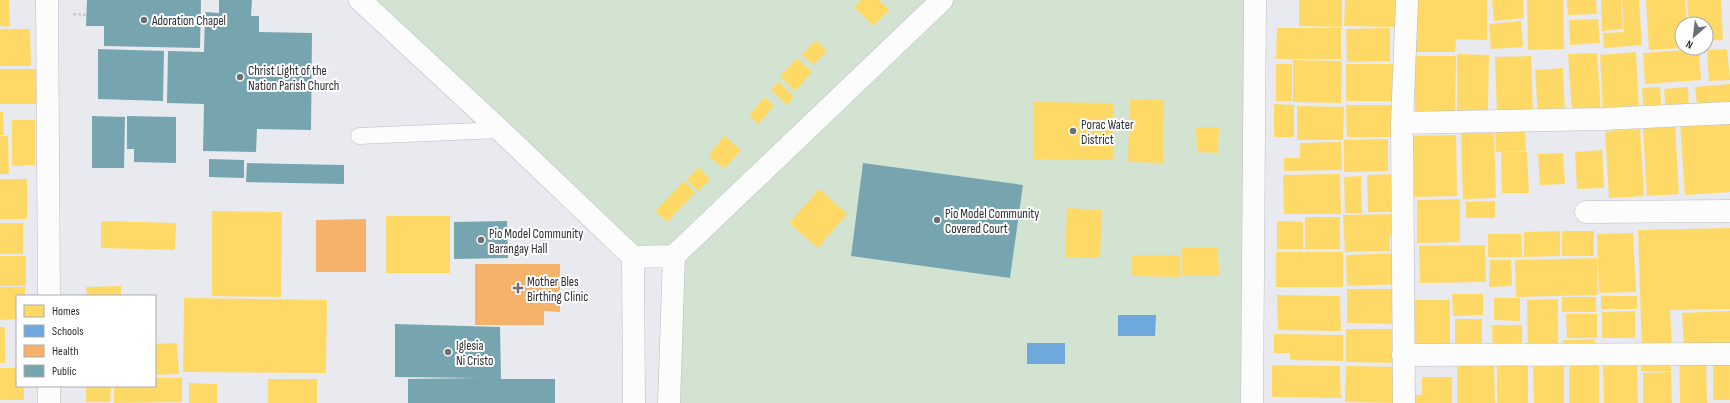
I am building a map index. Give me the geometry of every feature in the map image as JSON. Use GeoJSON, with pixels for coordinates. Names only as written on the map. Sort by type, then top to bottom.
{"type":"FeatureCollection","features":[{"type":"Feature","properties":{"kind":"street"},"geometry":{"type":"LineString","coordinates":[[47,0],[49,295]]}},
{"type":"Feature","properties":{"kind":"street"},"geometry":{"type":"LineString","coordinates":[[360,0],[500,130],[633,257],[674,256],[942,0]]}},
{"type":"Feature","properties":{"kind":"street"},"geometry":{"type":"LineString","coordinates":[[1252,403],[1255,0]]}},
{"type":"Feature","properties":{"kind":"street"},"geometry":{"type":"LineString","coordinates":[[1404,403],[1402,123],[1407,0]]}},
{"type":"Feature","properties":{"kind":"street"},"geometry":{"type":"LineString","coordinates":[[1402,123],[1603,119],[1730,113]]}},
{"type":"Feature","properties":{"kind":"street"},"geometry":{"type":"LineString","coordinates":[[1586,212],[1730,211]]}},
{"type":"Feature","properties":{"kind":"street"},"geometry":{"type":"LineString","coordinates":[[669,403],[674,256]]}},
{"type":"Feature","properties":{"kind":"street"},"geometry":{"type":"LineString","coordinates":[[633,257],[634,403]]}},
{"type":"Feature","properties":{"kind":"street"},"geometry":{"type":"LineString","coordinates":[[1403,355],[1730,354]]}},
{"type":"Feature","properties":{"kind":"street"},"geometry":{"type":"LineString","coordinates":[[49,387],[49,403]]}},
{"type":"Feature","properties":{"kind":"lane"},"geometry":{"type":"LineString","coordinates":[[359,136],[500,130]]}},
{"type":"Feature","properties":{"kind":"green space"},"geometry":{"type":"Polygon","coordinates":[[[360,0],[1255,0],[1252,403],[669,403],[674,256],[633,257],[360,0]]]}},
{"type":"Feature","properties":{"kind":"building: Homes"},"geometry":{"type":"Polygon","coordinates":[[[0,0],[9,0],[10,27],[0,26],[0,0]]]}},
{"type":"Feature","properties":{"kind":"building: Homes"},"geometry":{"type":"Polygon","coordinates":[[[861,0],[879,0],[889,10],[873,26],[854,7],[861,0]]]}},
{"type":"Feature","properties":{"kind":"building: Homes"},"geometry":{"type":"Polygon","coordinates":[[[1299,0],[1342,0],[1342,27],[1299,26],[1299,0]]]}},
{"type":"Feature","properties":{"kind":"building: Homes"},"geometry":{"type":"Polygon","coordinates":[[[1345,0],[1400,0],[1401,27],[1344,26],[1345,0]]]}},
{"type":"Feature","properties":{"kind":"building: Homes"},"geometry":{"type":"Polygon","coordinates":[[[1412,0],[1487,0],[1487,40],[1456,39],[1455,52],[1412,52],[1412,0]]]}},
{"type":"Feature","properties":{"kind":"building: Homes"},"geometry":{"type":"Polygon","coordinates":[[[1492,0],[1523,0],[1524,18],[1494,21],[1492,0]]]}},
{"type":"Feature","properties":{"kind":"building: Homes"},"geometry":{"type":"Polygon","coordinates":[[[1527,0],[1563,0],[1564,49],[1528,50],[1527,0]]]}},
{"type":"Feature","properties":{"kind":"building: Homes"},"geometry":{"type":"Polygon","coordinates":[[[1567,0],[1596,0],[1597,14],[1568,15],[1567,0]]]}},
{"type":"Feature","properties":{"kind":"building: Homes"},"geometry":{"type":"Polygon","coordinates":[[[1601,0],[1621,0],[1623,29],[1602,31],[1601,0]]]}},
{"type":"Feature","properties":{"kind":"building: Homes"},"geometry":{"type":"Polygon","coordinates":[[[1622,0],[1639,0],[1642,45],[1604,48],[1603,33],[1624,32],[1622,0]]]}},
{"type":"Feature","properties":{"kind":"building: Homes"},"geometry":{"type":"Polygon","coordinates":[[[1646,0],[1685,0],[1686,16],[1674,16],[1674,48],[1649,50],[1646,0]]]}},
{"type":"Feature","properties":{"kind":"building: Homes"},"geometry":{"type":"Polygon","coordinates":[[[1687,0],[1721,0],[1723,40],[1714,41],[1714,16],[1688,16],[1687,0]]]}},
{"type":"Feature","properties":{"kind":"building: Homes"},"geometry":{"type":"Polygon","coordinates":[[[1598,19],[1600,43],[1570,45],[1569,20],[1598,19]]]}},
{"type":"Feature","properties":{"kind":"building: Homes"},"geometry":{"type":"Polygon","coordinates":[[[1521,21],[1523,47],[1491,49],[1489,24],[1521,21]]]}},
{"type":"Feature","properties":{"kind":"building: Homes"},"geometry":{"type":"Polygon","coordinates":[[[1277,28],[1341,28],[1341,59],[1276,59],[1277,28]]]}},
{"type":"Feature","properties":{"kind":"building: Homes"},"geometry":{"type":"Polygon","coordinates":[[[1390,28],[1390,61],[1347,62],[1346,29],[1390,28]]]}},
{"type":"Feature","properties":{"kind":"building: Homes"},"geometry":{"type":"Polygon","coordinates":[[[0,29],[30,29],[31,66],[0,66],[0,29]]]}},
{"type":"Feature","properties":{"kind":"building: Homes"},"geometry":{"type":"Polygon","coordinates":[[[816,40],[827,51],[814,65],[802,55],[816,40]]]}},
{"type":"Feature","properties":{"kind":"building: Homes"},"geometry":{"type":"Polygon","coordinates":[[[1727,49],[1730,80],[1709,81],[1707,56],[1714,56],[1714,50],[1727,49]]]}},
{"type":"Feature","properties":{"kind":"building: Homes"},"geometry":{"type":"Polygon","coordinates":[[[1674,51],[1674,56],[1699,56],[1701,80],[1645,84],[1643,53],[1674,51]]]}},
{"type":"Feature","properties":{"kind":"building: Homes"},"geometry":{"type":"Polygon","coordinates":[[[1636,52],[1639,110],[1603,112],[1600,55],[1636,52]]]}},
{"type":"Feature","properties":{"kind":"building: Homes"},"geometry":{"type":"Polygon","coordinates":[[[1597,53],[1601,111],[1572,112],[1568,54],[1597,53]]]}},
{"type":"Feature","properties":{"kind":"building: Homes"},"geometry":{"type":"Polygon","coordinates":[[[1457,54],[1489,55],[1488,112],[1457,111],[1457,54]]]}},
{"type":"Feature","properties":{"kind":"building: Homes"},"geometry":{"type":"Polygon","coordinates":[[[1415,56],[1456,56],[1455,117],[1415,116],[1415,56]]]}},
{"type":"Feature","properties":{"kind":"building: Homes"},"geometry":{"type":"Polygon","coordinates":[[[1531,56],[1533,113],[1497,115],[1495,57],[1531,56]]]}},
{"type":"Feature","properties":{"kind":"building: Homes"},"geometry":{"type":"Polygon","coordinates":[[[797,58],[812,72],[795,91],[780,76],[797,58]]]}},
{"type":"Feature","properties":{"kind":"building: Homes"},"geometry":{"type":"Polygon","coordinates":[[[1293,60],[1342,61],[1341,103],[1293,102],[1293,60]]]}},
{"type":"Feature","properties":{"kind":"building: Homes"},"geometry":{"type":"Polygon","coordinates":[[[1276,64],[1292,64],[1292,101],[1276,101],[1276,64]]]}},
{"type":"Feature","properties":{"kind":"building: Homes"},"geometry":{"type":"Polygon","coordinates":[[[1346,64],[1397,64],[1396,101],[1346,101],[1346,64]]]}},
{"type":"Feature","properties":{"kind":"building: Homes"},"geometry":{"type":"Polygon","coordinates":[[[1563,68],[1565,114],[1538,116],[1535,70],[1563,68]]]}},
{"type":"Feature","properties":{"kind":"building: Homes"},"geometry":{"type":"Polygon","coordinates":[[[0,69],[37,69],[37,104],[0,104],[0,69]]]}},
{"type":"Feature","properties":{"kind":"building: Homes"},"geometry":{"type":"Polygon","coordinates":[[[778,82],[794,96],[787,105],[771,90],[778,82]]]}},
{"type":"Feature","properties":{"kind":"building: Homes"},"geometry":{"type":"Polygon","coordinates":[[[1730,84],[1730,110],[1698,113],[1695,87],[1730,84]]]}},
{"type":"Feature","properties":{"kind":"building: Homes"},"geometry":{"type":"Polygon","coordinates":[[[1660,87],[1662,115],[1644,116],[1642,88],[1660,87]]]}},
{"type":"Feature","properties":{"kind":"building: Homes"},"geometry":{"type":"Polygon","coordinates":[[[1688,87],[1689,110],[1666,112],[1664,89],[1688,87]]]}},
{"type":"Feature","properties":{"kind":"building: Homes"},"geometry":{"type":"Polygon","coordinates":[[[765,97],[774,106],[758,124],[749,115],[765,97]]]}},
{"type":"Feature","properties":{"kind":"building: Homes"},"geometry":{"type":"Polygon","coordinates":[[[1130,99],[1164,100],[1163,163],[1128,162],[1130,99]]]}},
{"type":"Feature","properties":{"kind":"building: Homes","name":"Porac Water District"},"geometry":{"type":"Polygon","coordinates":[[[1033,102],[1113,103],[1113,160],[1033,159],[1033,102]]]}},
{"type":"Feature","properties":{"kind":"building: Homes"},"geometry":{"type":"Polygon","coordinates":[[[1274,104],[1294,105],[1294,137],[1274,137],[1274,104]]]}},
{"type":"Feature","properties":{"kind":"building: Homes"},"geometry":{"type":"Polygon","coordinates":[[[1346,105],[1393,105],[1393,137],[1347,137],[1346,105]]]}},
{"type":"Feature","properties":{"kind":"building: Homes"},"geometry":{"type":"Polygon","coordinates":[[[1297,106],[1344,107],[1343,140],[1297,140],[1297,106]]]}},
{"type":"Feature","properties":{"kind":"building: Homes"},"geometry":{"type":"Polygon","coordinates":[[[0,112],[3,112],[4,135],[0,135],[0,112]]]}},
{"type":"Feature","properties":{"kind":"building: Homes"},"geometry":{"type":"Polygon","coordinates":[[[1730,119],[1730,192],[1685,195],[1680,123],[1730,119]]]}},
{"type":"Feature","properties":{"kind":"building: Homes"},"geometry":{"type":"Polygon","coordinates":[[[12,120],[35,120],[35,165],[12,166],[12,120]]]}},
{"type":"Feature","properties":{"kind":"building: Homes"},"geometry":{"type":"Polygon","coordinates":[[[1675,126],[1679,194],[1647,196],[1643,128],[1675,126]]]}},
{"type":"Feature","properties":{"kind":"building: Homes"},"geometry":{"type":"Polygon","coordinates":[[[1196,127],[1219,127],[1218,153],[1197,152],[1196,127]]]}},
{"type":"Feature","properties":{"kind":"building: Homes"},"geometry":{"type":"Polygon","coordinates":[[[1640,129],[1644,196],[1609,198],[1605,131],[1640,129]]]}},
{"type":"Feature","properties":{"kind":"building: Homes"},"geometry":{"type":"Polygon","coordinates":[[[1525,130],[1526,151],[1496,152],[1495,131],[1525,130]]]}},
{"type":"Feature","properties":{"kind":"building: Homes"},"geometry":{"type":"Polygon","coordinates":[[[1461,133],[1494,133],[1496,198],[1463,199],[1461,133]]]}},
{"type":"Feature","properties":{"kind":"building: Homes"},"geometry":{"type":"Polygon","coordinates":[[[1456,135],[1457,196],[1410,197],[1409,136],[1456,135]]]}},
{"type":"Feature","properties":{"kind":"building: Homes"},"geometry":{"type":"Polygon","coordinates":[[[0,136],[8,136],[9,174],[0,174],[0,136]]]}},
{"type":"Feature","properties":{"kind":"building: Homes"},"geometry":{"type":"Polygon","coordinates":[[[724,136],[741,150],[724,169],[708,156],[724,136]]]}},
{"type":"Feature","properties":{"kind":"building: Homes"},"geometry":{"type":"Polygon","coordinates":[[[1388,139],[1388,171],[1344,172],[1344,140],[1388,139]]]}},
{"type":"Feature","properties":{"kind":"building: Homes"},"geometry":{"type":"Polygon","coordinates":[[[1341,142],[1342,170],[1284,171],[1284,158],[1300,158],[1300,143],[1341,142]]]}},
{"type":"Feature","properties":{"kind":"building: Homes"},"geometry":{"type":"Polygon","coordinates":[[[1602,150],[1604,188],[1577,189],[1575,152],[1602,150]]]}},
{"type":"Feature","properties":{"kind":"building: Homes"},"geometry":{"type":"Polygon","coordinates":[[[1501,152],[1527,152],[1529,193],[1502,193],[1501,152]]]}},
{"type":"Feature","properties":{"kind":"building: Homes"},"geometry":{"type":"Polygon","coordinates":[[[1563,153],[1565,184],[1540,185],[1538,154],[1563,153]]]}},
{"type":"Feature","properties":{"kind":"building: Homes"},"geometry":{"type":"Polygon","coordinates":[[[699,167],[710,179],[698,191],[687,180],[699,167]]]}},
{"type":"Feature","properties":{"kind":"building: Homes"},"geometry":{"type":"Polygon","coordinates":[[[1340,174],[1341,214],[1284,214],[1283,175],[1340,174]]]}},
{"type":"Feature","properties":{"kind":"building: Homes"},"geometry":{"type":"Polygon","coordinates":[[[1400,174],[1401,212],[1368,212],[1367,175],[1400,174]]]}},
{"type":"Feature","properties":{"kind":"building: Homes"},"geometry":{"type":"Polygon","coordinates":[[[1361,176],[1362,213],[1345,213],[1344,177],[1361,176]]]}},
{"type":"Feature","properties":{"kind":"building: Homes"},"geometry":{"type":"Polygon","coordinates":[[[0,179],[27,179],[27,219],[0,219],[0,179]]]}},
{"type":"Feature","properties":{"kind":"building: Homes"},"geometry":{"type":"Polygon","coordinates":[[[684,181],[695,193],[667,222],[655,211],[684,181]]]}},
{"type":"Feature","properties":{"kind":"building: Homes"},"geometry":{"type":"Polygon","coordinates":[[[819,189],[847,214],[818,248],[789,223],[819,189]]]}},
{"type":"Feature","properties":{"kind":"building: Homes"},"geometry":{"type":"Polygon","coordinates":[[[1460,199],[1460,242],[1417,243],[1417,200],[1460,199]]]}},
{"type":"Feature","properties":{"kind":"building: Homes"},"geometry":{"type":"Polygon","coordinates":[[[1495,201],[1495,218],[1466,218],[1466,202],[1495,201]]]}},
{"type":"Feature","properties":{"kind":"building: Homes"},"geometry":{"type":"Polygon","coordinates":[[[1067,208],[1102,210],[1100,258],[1065,257],[1067,208]]]}},
{"type":"Feature","properties":{"kind":"building: Homes"},"geometry":{"type":"Polygon","coordinates":[[[212,211],[282,212],[281,297],[212,296],[212,211]]]}},
{"type":"Feature","properties":{"kind":"building: Homes"},"geometry":{"type":"Polygon","coordinates":[[[1400,214],[1401,235],[1390,235],[1390,251],[1345,252],[1343,215],[1400,214]]]}},
{"type":"Feature","properties":{"kind":"building: Homes"},"geometry":{"type":"Polygon","coordinates":[[[386,216],[450,216],[450,273],[386,273],[386,216]]]}},
{"type":"Feature","properties":{"kind":"building: Homes"},"geometry":{"type":"Polygon","coordinates":[[[1305,217],[1340,217],[1340,249],[1305,249],[1305,217]]]}},
{"type":"Feature","properties":{"kind":"building: Homes"},"geometry":{"type":"Polygon","coordinates":[[[101,221],[176,223],[175,250],[101,248],[101,221]]]}},
{"type":"Feature","properties":{"kind":"building: Homes"},"geometry":{"type":"Polygon","coordinates":[[[1277,221],[1303,222],[1303,249],[1277,249],[1277,221]]]}},
{"type":"Feature","properties":{"kind":"building: Homes"},"geometry":{"type":"Polygon","coordinates":[[[0,223],[23,223],[23,254],[0,254],[0,223]]]}},
{"type":"Feature","properties":{"kind":"building: Homes"},"geometry":{"type":"Polygon","coordinates":[[[1730,228],[1730,309],[1670,310],[1672,351],[1642,352],[1638,230],[1730,228]]]}},
{"type":"Feature","properties":{"kind":"building: Homes"},"geometry":{"type":"Polygon","coordinates":[[[1560,231],[1560,256],[1524,257],[1524,232],[1560,231]]]}},
{"type":"Feature","properties":{"kind":"building: Homes"},"geometry":{"type":"Polygon","coordinates":[[[1562,231],[1594,231],[1594,256],[1562,256],[1562,231]]]}},
{"type":"Feature","properties":{"kind":"building: Homes"},"geometry":{"type":"Polygon","coordinates":[[[1633,233],[1636,292],[1599,293],[1597,234],[1633,233]]]}},
{"type":"Feature","properties":{"kind":"building: Homes"},"geometry":{"type":"Polygon","coordinates":[[[1488,234],[1521,234],[1522,257],[1488,257],[1488,234]]]}},
{"type":"Feature","properties":{"kind":"building: Homes"},"geometry":{"type":"Polygon","coordinates":[[[1485,245],[1486,282],[1420,283],[1419,246],[1485,245]]]}},
{"type":"Feature","properties":{"kind":"building: Homes"},"geometry":{"type":"Polygon","coordinates":[[[1182,247],[1218,248],[1219,276],[1182,275],[1182,247]]]}},
{"type":"Feature","properties":{"kind":"building: Homes"},"geometry":{"type":"Polygon","coordinates":[[[1276,252],[1343,252],[1343,287],[1276,287],[1276,252]]]}},
{"type":"Feature","properties":{"kind":"building: Homes"},"geometry":{"type":"Polygon","coordinates":[[[1401,253],[1402,284],[1347,286],[1346,255],[1401,253]]]}},
{"type":"Feature","properties":{"kind":"building: Homes"},"geometry":{"type":"Polygon","coordinates":[[[1132,255],[1180,255],[1180,277],[1132,276],[1132,255]]]}},
{"type":"Feature","properties":{"kind":"building: Homes"},"geometry":{"type":"Polygon","coordinates":[[[0,256],[26,256],[26,286],[0,286],[0,256]]]}},
{"type":"Feature","properties":{"kind":"building: Homes"},"geometry":{"type":"Polygon","coordinates":[[[1597,258],[1598,295],[1516,297],[1515,260],[1597,258]]]}},
{"type":"Feature","properties":{"kind":"building: Homes"},"geometry":{"type":"Polygon","coordinates":[[[1490,260],[1511,260],[1512,286],[1489,287],[1490,260]]]}},
{"type":"Feature","properties":{"kind":"building: Homes"},"geometry":{"type":"Polygon","coordinates":[[[121,286],[121,295],[87,295],[86,287],[121,286]]]}},
{"type":"Feature","properties":{"kind":"building: Homes"},"geometry":{"type":"Polygon","coordinates":[[[0,287],[25,287],[25,295],[16,295],[16,319],[0,320],[0,287]]]}},
{"type":"Feature","properties":{"kind":"building: Homes"},"geometry":{"type":"Polygon","coordinates":[[[1347,289],[1399,289],[1399,324],[1347,323],[1347,289]]]}},
{"type":"Feature","properties":{"kind":"building: Homes"},"geometry":{"type":"Polygon","coordinates":[[[1452,294],[1483,294],[1483,315],[1453,316],[1452,294]]]}},
{"type":"Feature","properties":{"kind":"building: Homes"},"geometry":{"type":"Polygon","coordinates":[[[1277,295],[1340,296],[1341,331],[1278,330],[1277,295]]]}},
{"type":"Feature","properties":{"kind":"building: Homes"},"geometry":{"type":"Polygon","coordinates":[[[1601,296],[1637,296],[1637,309],[1601,309],[1601,296]]]}},
{"type":"Feature","properties":{"kind":"building: Homes"},"geometry":{"type":"Polygon","coordinates":[[[1562,297],[1596,297],[1596,312],[1562,312],[1562,297]]]}},
{"type":"Feature","properties":{"kind":"building: Homes"},"geometry":{"type":"Polygon","coordinates":[[[184,298],[327,300],[326,373],[183,372],[184,298]]]}},
{"type":"Feature","properties":{"kind":"building: Homes"},"geometry":{"type":"Polygon","coordinates":[[[1494,298],[1520,298],[1520,321],[1494,320],[1494,298]]]}},
{"type":"Feature","properties":{"kind":"building: Homes"},"geometry":{"type":"Polygon","coordinates":[[[1558,299],[1558,353],[1528,353],[1527,300],[1558,299]]]}},
{"type":"Feature","properties":{"kind":"building: Homes"},"geometry":{"type":"Polygon","coordinates":[[[1410,300],[1450,300],[1450,352],[1410,352],[1410,300]]]}},
{"type":"Feature","properties":{"kind":"building: Homes"},"geometry":{"type":"Polygon","coordinates":[[[1635,311],[1635,338],[1602,338],[1602,312],[1635,311]]]}},
{"type":"Feature","properties":{"kind":"building: Homes"},"geometry":{"type":"Polygon","coordinates":[[[1730,311],[1730,346],[1684,348],[1682,313],[1730,311]]]}},
{"type":"Feature","properties":{"kind":"building: Homes"},"geometry":{"type":"Polygon","coordinates":[[[1566,314],[1597,314],[1597,338],[1567,338],[1566,314]]]}},
{"type":"Feature","properties":{"kind":"building: Homes"},"geometry":{"type":"Polygon","coordinates":[[[1455,319],[1482,319],[1482,343],[1455,343],[1455,319]]]}},
{"type":"Feature","properties":{"kind":"building: Homes"},"geometry":{"type":"Polygon","coordinates":[[[1492,325],[1522,325],[1522,354],[1493,354],[1492,325]]]}},
{"type":"Feature","properties":{"kind":"building: Homes"},"geometry":{"type":"Polygon","coordinates":[[[0,327],[5,327],[5,363],[0,363],[0,327]]]}},
{"type":"Feature","properties":{"kind":"building: Homes"},"geometry":{"type":"Polygon","coordinates":[[[1346,329],[1398,329],[1398,363],[1346,362],[1346,329]]]}},
{"type":"Feature","properties":{"kind":"building: Homes"},"geometry":{"type":"Polygon","coordinates":[[[1274,334],[1343,335],[1343,361],[1290,360],[1290,353],[1274,353],[1274,334]]]}},
{"type":"Feature","properties":{"kind":"building: Homes"},"geometry":{"type":"Polygon","coordinates":[[[1595,339],[1595,352],[1563,352],[1563,340],[1595,339]]]}},
{"type":"Feature","properties":{"kind":"building: Homes"},"geometry":{"type":"Polygon","coordinates":[[[177,343],[179,374],[156,375],[156,344],[177,343]]]}},
{"type":"Feature","properties":{"kind":"building: Homes"},"geometry":{"type":"Polygon","coordinates":[[[1706,356],[1707,403],[1680,403],[1679,357],[1706,356]]]}},
{"type":"Feature","properties":{"kind":"building: Homes"},"geometry":{"type":"Polygon","coordinates":[[[1641,357],[1671,357],[1671,371],[1641,371],[1641,357]]]}},
{"type":"Feature","properties":{"kind":"building: Homes"},"geometry":{"type":"Polygon","coordinates":[[[1599,359],[1599,403],[1569,403],[1569,360],[1599,359]]]}},
{"type":"Feature","properties":{"kind":"building: Homes"},"geometry":{"type":"Polygon","coordinates":[[[1713,359],[1730,359],[1730,400],[1713,400],[1713,359]]]}},
{"type":"Feature","properties":{"kind":"building: Homes"},"geometry":{"type":"Polygon","coordinates":[[[1494,362],[1495,403],[1457,403],[1457,363],[1494,362]]]}},
{"type":"Feature","properties":{"kind":"building: Homes"},"geometry":{"type":"Polygon","coordinates":[[[1272,365],[1340,366],[1341,398],[1272,397],[1272,365]]]}},
{"type":"Feature","properties":{"kind":"building: Homes"},"geometry":{"type":"Polygon","coordinates":[[[1497,365],[1528,365],[1528,403],[1497,403],[1497,365]]]}},
{"type":"Feature","properties":{"kind":"building: Homes"},"geometry":{"type":"Polygon","coordinates":[[[1533,365],[1564,365],[1564,403],[1534,403],[1533,365]]]}},
{"type":"Feature","properties":{"kind":"building: Homes"},"geometry":{"type":"Polygon","coordinates":[[[1346,366],[1398,367],[1398,403],[1345,402],[1346,366]]]}},
{"type":"Feature","properties":{"kind":"building: Homes"},"geometry":{"type":"Polygon","coordinates":[[[1603,366],[1637,366],[1638,403],[1604,403],[1603,366]]]}},
{"type":"Feature","properties":{"kind":"building: Homes"},"geometry":{"type":"Polygon","coordinates":[[[0,368],[16,368],[16,387],[24,387],[24,400],[0,400],[0,368]]]}},
{"type":"Feature","properties":{"kind":"building: Homes"},"geometry":{"type":"Polygon","coordinates":[[[1671,372],[1672,403],[1643,403],[1643,373],[1671,372]]]}},
{"type":"Feature","properties":{"kind":"building: Homes"},"geometry":{"type":"Polygon","coordinates":[[[1422,377],[1452,377],[1452,403],[1413,403],[1413,395],[1422,395],[1422,377]]]}},
{"type":"Feature","properties":{"kind":"building: Homes"},"geometry":{"type":"Polygon","coordinates":[[[156,378],[182,378],[182,402],[114,403],[114,387],[156,387],[156,378]]]}},
{"type":"Feature","properties":{"kind":"building: Homes"},"geometry":{"type":"Polygon","coordinates":[[[268,379],[317,379],[317,403],[268,403],[268,379]]]}},
{"type":"Feature","properties":{"kind":"building: Homes"},"geometry":{"type":"Polygon","coordinates":[[[189,383],[217,384],[217,403],[189,403],[189,383]]]}},
{"type":"Feature","properties":{"kind":"building: Homes"},"geometry":{"type":"Polygon","coordinates":[[[86,387],[111,387],[110,402],[86,402],[86,387]]]}},
{"type":"Feature","properties":{"kind":"building: Schools"},"geometry":{"type":"Polygon","coordinates":[[[1118,315],[1156,315],[1155,336],[1118,336],[1118,315]]]}},
{"type":"Feature","properties":{"kind":"building: Schools"},"geometry":{"type":"Polygon","coordinates":[[[1027,343],[1065,343],[1065,364],[1027,364],[1027,343]]]}},
{"type":"Feature","properties":{"kind":"building: Health"},"geometry":{"type":"Polygon","coordinates":[[[366,219],[366,272],[316,272],[316,220],[366,219]]]}},
{"type":"Feature","properties":{"kind":"building: Health","name":"Mother Bles Birthing Clinic"},"geometry":{"type":"Polygon","coordinates":[[[475,264],[560,264],[560,312],[544,311],[544,325],[475,325],[475,264]]]}},
{"type":"Feature","properties":{"kind":"building: Public","name":"Adoration Chapel"},"geometry":{"type":"Polygon","coordinates":[[[87,0],[201,0],[200,48],[104,46],[104,26],[86,26],[87,0]]]}},
{"type":"Feature","properties":{"kind":"building: Public","name":"Christ Light of the Nation Parish Church"},"geometry":{"type":"Polygon","coordinates":[[[219,0],[252,0],[251,16],[259,16],[259,32],[312,33],[311,130],[257,129],[256,152],[203,151],[204,104],[167,103],[168,51],[204,52],[205,12],[219,13],[219,0]]]}},
{"type":"Feature","properties":{"kind":"building: Public"},"geometry":{"type":"Polygon","coordinates":[[[98,49],[164,51],[163,101],[98,99],[98,49]]]}},
{"type":"Feature","properties":{"kind":"building: Public"},"geometry":{"type":"Polygon","coordinates":[[[92,116],[125,117],[124,168],[92,168],[92,116]]]}},
{"type":"Feature","properties":{"kind":"building: Public"},"geometry":{"type":"Polygon","coordinates":[[[127,116],[176,117],[176,163],[134,162],[134,149],[127,149],[127,116]]]}},
{"type":"Feature","properties":{"kind":"building: Public"},"geometry":{"type":"Polygon","coordinates":[[[209,159],[244,160],[244,178],[209,177],[209,159]]]}},
{"type":"Feature","properties":{"kind":"building: Public"},"geometry":{"type":"Polygon","coordinates":[[[247,163],[344,165],[344,184],[246,182],[247,163]]]}},
{"type":"Feature","properties":{"kind":"building: Public","name":"Pio Model Community Covered Court"},"geometry":{"type":"Polygon","coordinates":[[[863,163],[1023,185],[1010,278],[851,256],[863,163]]]}},
{"type":"Feature","properties":{"kind":"building: Public","name":"Pio Model Community Barangay Hall"},"geometry":{"type":"Polygon","coordinates":[[[507,221],[508,258],[454,259],[454,222],[507,221]]]}},
{"type":"Feature","properties":{"kind":"building: Public","name":"Iglesia Ni Cristo"},"geometry":{"type":"Polygon","coordinates":[[[395,324],[500,327],[501,379],[555,379],[555,403],[408,403],[408,379],[480,378],[395,377],[395,324]]]}},
{"type":"Feature","properties":{"kind":"place","name":"Adoration Chapel"},"geometry":{"type":"Point","coordinates":[144,20]}},
{"type":"Feature","properties":{"kind":"place","name":"Christ Light of the Nation Parish Church"},"geometry":{"type":"Point","coordinates":[240,77]}},
{"type":"Feature","properties":{"kind":"place","name":"Porac Water District"},"geometry":{"type":"Point","coordinates":[1073,131]}},
{"type":"Feature","properties":{"kind":"place","name":"Pio Model Community Covered Court"},"geometry":{"type":"Point","coordinates":[937,220]}},
{"type":"Feature","properties":{"kind":"place","name":"Pio Model Community Barangay Hall"},"geometry":{"type":"Point","coordinates":[481,240]}},
{"type":"Feature","properties":{"kind":"place","name":"Mother Bles Birthing Clinic"},"geometry":{"type":"Point","coordinates":[518,288]}},
{"type":"Feature","properties":{"kind":"place","name":"Iglesia Ni Cristo"},"geometry":{"type":"Point","coordinates":[448,352]}}]}
